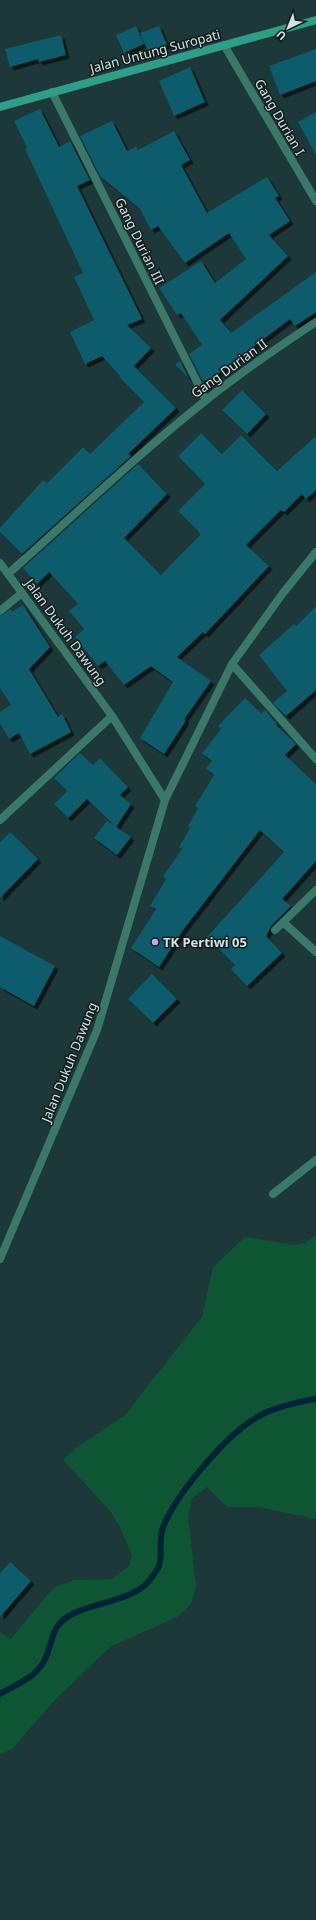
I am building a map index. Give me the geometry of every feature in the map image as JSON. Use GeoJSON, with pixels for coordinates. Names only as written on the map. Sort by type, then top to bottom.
{"type":"FeatureCollection","features":[{"type":"Feature","properties":{"kind":"main road","name":"Jalan Untung Suropati"},"geometry":{"type":"LineString","coordinates":[[0,107],[316,20]]}},
{"type":"Feature","properties":{"kind":"street","name":"Gang Durian I"},"geometry":{"type":"LineString","coordinates":[[224,45],[316,201]]}},
{"type":"Feature","properties":{"kind":"street","name":"Gang Durian III"},"geometry":{"type":"LineString","coordinates":[[52,92],[206,400]]}},
{"type":"Feature","properties":{"kind":"street","name":"Gang Durian II"},"geometry":{"type":"LineString","coordinates":[[8,574],[160,438],[206,400],[264,357],[316,322]]}},
{"type":"Feature","properties":{"kind":"street","name":"Jalan Dukuh Dawung"},"geometry":{"type":"LineString","coordinates":[[0,1259],[97,1030],[165,800],[232,664],[283,593],[316,552]]}},
{"type":"Feature","properties":{"kind":"street","name":"Jalan Dukuh Dawung"},"geometry":{"type":"LineString","coordinates":[[0,563],[112,716],[165,800]]}},
{"type":"Feature","properties":{"kind":"street"},"geometry":{"type":"LineString","coordinates":[[0,611],[22,593]]}},
{"type":"Feature","properties":{"kind":"street"},"geometry":{"type":"LineString","coordinates":[[232,664],[316,759]]}},
{"type":"Feature","properties":{"kind":"street"},"geometry":{"type":"LineString","coordinates":[[0,820],[112,716]]}},
{"type":"Feature","properties":{"kind":"street"},"geometry":{"type":"LineString","coordinates":[[275,930],[316,890]]}},
{"type":"Feature","properties":{"kind":"street"},"geometry":{"type":"LineString","coordinates":[[283,922],[316,952]]}},
{"type":"Feature","properties":{"kind":"street"},"geometry":{"type":"LineString","coordinates":[[274,1194],[316,1160]]}},
{"type":"Feature","properties":{"kind":"green space"},"geometry":{"type":"Polygon","coordinates":[[[316,1235],[316,1519],[259,1507],[227,1507],[207,1487],[192,1498],[188,1517],[196,1586],[191,1604],[177,1617],[110,1647],[54,1701],[11,1750],[0,1754],[0,1633],[11,1639],[53,1588],[74,1580],[112,1579],[129,1566],[132,1556],[121,1529],[111,1512],[63,1460],[77,1447],[125,1415],[202,1317],[213,1267],[245,1237],[295,1245],[305,1243],[316,1235]]]}},
{"type":"Feature","properties":{"kind":"building"},"geometry":{"type":"Polygon","coordinates":[[[136,26],[144,44],[124,53],[116,35],[136,26]]]}},
{"type":"Feature","properties":{"kind":"building"},"geometry":{"type":"Polygon","coordinates":[[[159,26],[167,45],[148,52],[140,33],[159,26]]]}},
{"type":"Feature","properties":{"kind":"building"},"geometry":{"type":"Polygon","coordinates":[[[61,35],[66,55],[39,62],[38,59],[10,67],[5,49],[61,35]]]}},
{"type":"Feature","properties":{"kind":"building"},"geometry":{"type":"Polygon","coordinates":[[[316,49],[316,81],[280,95],[269,66],[316,49]]]}},
{"type":"Feature","properties":{"kind":"building"},"geometry":{"type":"Polygon","coordinates":[[[190,67],[205,102],[174,116],[159,81],[190,67]]]}},
{"type":"Feature","properties":{"kind":"building"},"geometry":{"type":"Polygon","coordinates":[[[40,109],[59,147],[70,141],[90,180],[77,186],[142,319],[127,325],[151,348],[134,366],[176,408],[128,454],[131,456],[22,554],[0,532],[0,528],[43,480],[47,483],[83,447],[90,454],[144,402],[119,377],[120,376],[102,356],[85,364],[70,332],[94,320],[74,277],[83,273],[25,149],[27,148],[14,121],[40,109]]]}},
{"type":"Feature","properties":{"kind":"building"},"geometry":{"type":"Polygon","coordinates":[[[316,112],[316,155],[298,122],[316,112]]]}},
{"type":"Feature","properties":{"kind":"building"},"geometry":{"type":"Polygon","coordinates":[[[112,121],[127,151],[136,147],[138,150],[174,131],[190,160],[181,165],[207,213],[267,177],[279,196],[275,198],[290,221],[269,235],[288,256],[220,320],[231,333],[316,272],[316,312],[295,326],[290,319],[207,382],[205,380],[203,381],[189,354],[202,345],[181,313],[177,315],[159,288],[201,261],[215,283],[246,259],[229,233],[185,263],[158,226],[151,230],[140,209],[100,176],[80,136],[112,121]]]}},
{"type":"Feature","properties":{"kind":"building"},"geometry":{"type":"Polygon","coordinates":[[[180,361],[189,378],[175,365],[180,361]]]}},
{"type":"Feature","properties":{"kind":"building"},"geometry":{"type":"Polygon","coordinates":[[[242,390],[266,414],[247,434],[222,410],[242,390]]]}},
{"type":"Feature","properties":{"kind":"building"},"geometry":{"type":"Polygon","coordinates":[[[201,433],[222,454],[241,435],[277,471],[316,436],[316,490],[306,499],[302,494],[284,512],[281,510],[246,545],[269,566],[205,634],[203,632],[177,657],[211,681],[185,718],[185,722],[164,754],[140,738],[173,682],[151,666],[124,685],[105,661],[98,666],[75,637],[84,629],[69,611],[78,604],[49,572],[37,584],[23,568],[138,464],[167,494],[124,538],[161,575],[200,535],[199,532],[178,511],[205,484],[178,456],[201,433]]]}},
{"type":"Feature","properties":{"kind":"building"},"geometry":{"type":"Polygon","coordinates":[[[23,605],[50,647],[29,669],[58,717],[62,714],[71,732],[30,754],[19,733],[9,739],[0,723],[0,712],[11,705],[0,688],[0,616],[11,609],[12,612],[23,605]]]}},
{"type":"Feature","properties":{"kind":"building"},"geometry":{"type":"Polygon","coordinates":[[[316,606],[316,690],[286,716],[273,703],[287,691],[259,655],[294,624],[296,626],[316,606]]]}},
{"type":"Feature","properties":{"kind":"building"},"geometry":{"type":"Polygon","coordinates":[[[245,698],[261,713],[265,710],[277,724],[276,725],[296,744],[285,755],[316,784],[316,861],[282,899],[291,906],[271,926],[266,936],[282,953],[247,986],[231,969],[235,965],[207,937],[284,852],[260,830],[183,930],[159,967],[131,948],[156,909],[150,906],[166,879],[163,876],[182,849],[179,847],[190,828],[188,826],[198,808],[195,806],[214,775],[206,768],[212,761],[202,753],[221,729],[218,726],[245,698]]]}},
{"type":"Feature","properties":{"kind":"building"},"geometry":{"type":"Polygon","coordinates":[[[80,753],[93,765],[100,758],[128,787],[120,795],[131,804],[116,827],[131,837],[117,855],[94,838],[107,821],[114,825],[87,799],[68,818],[54,804],[67,791],[54,778],[80,753]]]}},
{"type":"Feature","properties":{"kind":"building"},"geometry":{"type":"Polygon","coordinates":[[[10,832],[38,859],[0,898],[0,842],[10,832]]]}},
{"type":"Feature","properties":{"kind":"building"},"geometry":{"type":"Polygon","coordinates":[[[0,936],[55,966],[34,1006],[0,987],[0,936]]]}},
{"type":"Feature","properties":{"kind":"building"},"geometry":{"type":"Polygon","coordinates":[[[152,974],[177,999],[153,1023],[128,999],[152,974]]]}},
{"type":"Feature","properties":{"kind":"building"},"geometry":{"type":"Polygon","coordinates":[[[10,1562],[31,1581],[0,1617],[0,1573],[10,1562]]]}},
{"type":"Feature","properties":{"kind":"waterway"},"geometry":{"type":"LineString","coordinates":[[0,1694],[26,1679],[38,1670],[46,1657],[56,1629],[62,1621],[81,1610],[119,1599],[130,1594],[141,1588],[149,1581],[159,1566],[163,1527],[170,1513],[191,1481],[219,1449],[248,1423],[261,1415],[274,1409],[316,1399]]}},
{"type":"Feature","properties":{"kind":"place","name":"TK Pertiwi 05"},"geometry":{"type":"Point","coordinates":[155,942]}}]}
